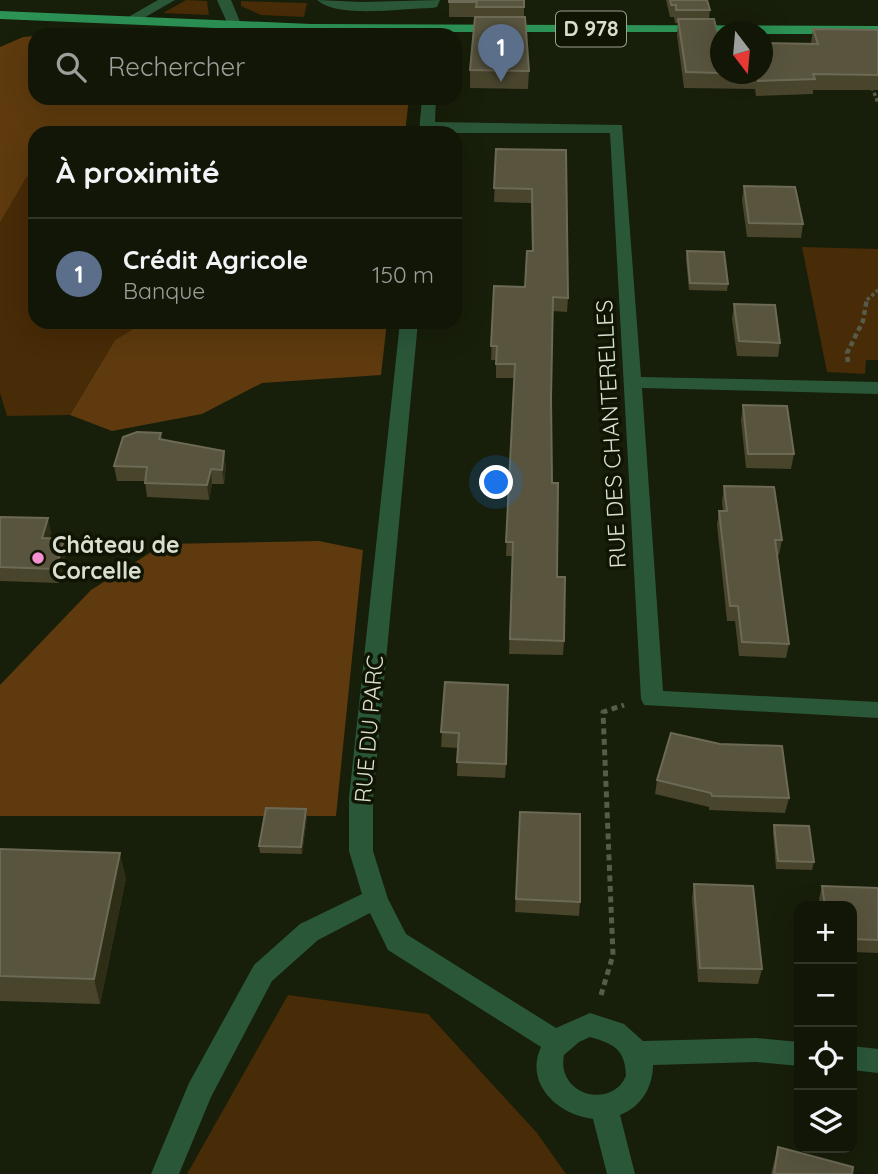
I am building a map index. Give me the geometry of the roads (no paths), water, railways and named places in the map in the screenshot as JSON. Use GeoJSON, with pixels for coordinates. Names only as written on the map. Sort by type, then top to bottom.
{"type":"FeatureCollection","features":[{"type":"Feature","properties":{"kind":"main road","name":"D 978"},"geometry":{"type":"LineString","coordinates":[[0,15],[334,28]]}},
{"type":"Feature","properties":{"kind":"main road","name":"D 978"},"geometry":{"type":"LineString","coordinates":[[462,32],[878,30]]}},
{"type":"Feature","properties":{"kind":"street"},"geometry":{"type":"LineString","coordinates":[[130,20],[168,0]]}},
{"type":"Feature","properties":{"kind":"street"},"geometry":{"type":"LineString","coordinates":[[224,0],[234,24]]}},
{"type":"Feature","properties":{"kind":"street"},"geometry":{"type":"LineString","coordinates":[[324,0],[334,4],[433,2]]}},
{"type":"Feature","properties":{"kind":"street"},"geometry":{"type":"LineString","coordinates":[[428,126],[429,105]]}},
{"type":"Feature","properties":{"kind":"street","name":"RUE DES CHANTERELLES"},"geometry":{"type":"LineString","coordinates":[[462,130],[617,128],[652,699],[878,710]]}},
{"type":"Feature","properties":{"kind":"street","name":"RUE DU PARC"},"geometry":{"type":"LineString","coordinates":[[408,329],[362,799],[361,851],[376,899],[397,942],[556,1042]]}},
{"type":"Feature","properties":{"kind":"street"},"geometry":{"type":"LineString","coordinates":[[633,382],[878,388]]}},
{"type":"Feature","properties":{"kind":"street"},"geometry":{"type":"LineString","coordinates":[[165,1174],[199,1092],[263,972],[309,932],[376,899]]}},
{"type":"Feature","properties":{"kind":"street"},"geometry":{"type":"LineString","coordinates":[[590,1025],[617,1032],[629,1041],[637,1052],[639,1080],[632,1093],[620,1102],[604,1107],[576,1103],[556,1087],[550,1073],[549,1063],[556,1042],[573,1029],[590,1025]]}},
{"type":"Feature","properties":{"kind":"street"},"geometry":{"type":"LineString","coordinates":[[637,1052],[756,1050],[794,1054]]}},
{"type":"Feature","properties":{"kind":"street"},"geometry":{"type":"LineString","coordinates":[[857,1059],[878,1061]]}},
{"type":"Feature","properties":{"kind":"street"},"geometry":{"type":"LineString","coordinates":[[604,1107],[621,1174]]}},
{"type":"Feature","properties":{"kind":"place","name":"Crédit Agricole"},"geometry":{"type":"Point","coordinates":[501,82]}},
{"type":"Feature","properties":{"kind":"place","name":"Château de Corcelle"},"geometry":{"type":"Point","coordinates":[38,558]}}]}
